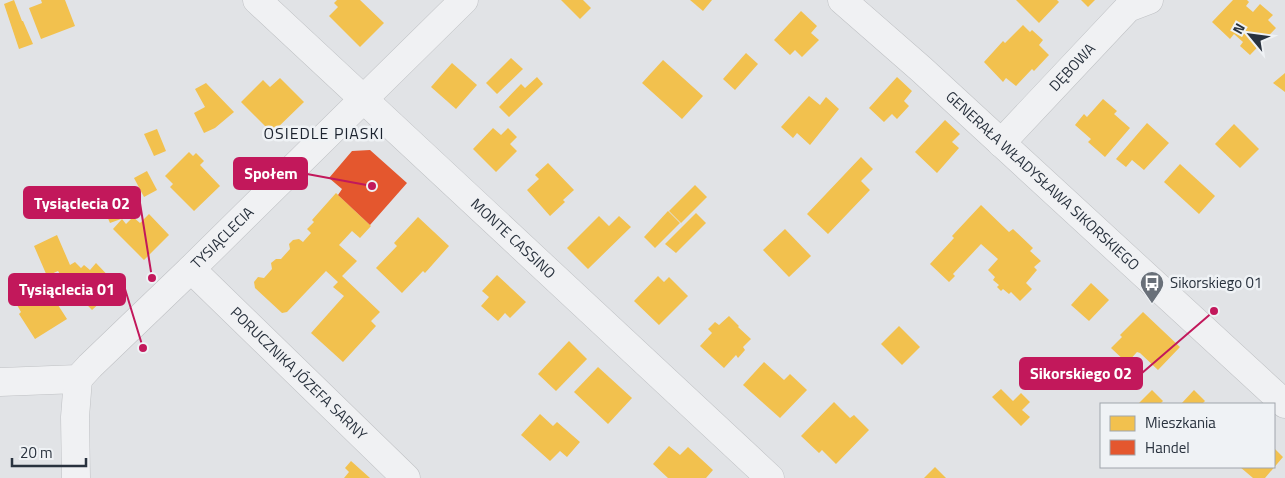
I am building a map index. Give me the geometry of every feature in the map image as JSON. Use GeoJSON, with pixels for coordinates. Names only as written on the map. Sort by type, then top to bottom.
{"type":"FeatureCollection","features":[{"type":"Feature","properties":{"kind":"street","name":"MONTE CASSINO"},"geometry":{"type":"LineString","coordinates":[[257,0],[770,478]]}},
{"type":"Feature","properties":{"kind":"street","name":"TYSIĄCLECIA"},"geometry":{"type":"LineString","coordinates":[[78,379],[464,0]]}},
{"type":"Feature","properties":{"kind":"street","name":"GENERAŁA WŁADYSŁAWA SIKORSKIEGO"},"geometry":{"type":"LineString","coordinates":[[843,0],[1285,404]]}},
{"type":"Feature","properties":{"kind":"street","name":"DĘBOWA"},"geometry":{"type":"LineString","coordinates":[[1001,143],[1128,8],[1149,0]]}},
{"type":"Feature","properties":{"kind":"street","name":"PORUCZNIKA JÓZEFA SARNY"},"geometry":{"type":"LineString","coordinates":[[191,270],[406,478]]}},
{"type":"Feature","properties":{"kind":"street"},"geometry":{"type":"LineString","coordinates":[[0,382],[78,379],[75,417],[76,478]]}},
{"type":"Feature","properties":{"kind":"building: Mieszkania"},"geometry":{"type":"Polygon","coordinates":[[[14,0],[33,44],[19,49],[4,4],[14,0]]]}},
{"type":"Feature","properties":{"kind":"building: Mieszkania"},"geometry":{"type":"Polygon","coordinates":[[[41,0],[65,0],[75,26],[41,39],[29,8],[42,3],[41,0]]]}},
{"type":"Feature","properties":{"kind":"building: Mieszkania"},"geometry":{"type":"Polygon","coordinates":[[[337,0],[360,0],[384,23],[360,47],[329,16],[338,7],[334,3],[337,0]]]}},
{"type":"Feature","properties":{"kind":"building: Mieszkania"},"geometry":{"type":"Polygon","coordinates":[[[561,0],[583,0],[591,8],[580,19],[561,0]]]}},
{"type":"Feature","properties":{"kind":"building: Mieszkania"},"geometry":{"type":"Polygon","coordinates":[[[690,0],[712,0],[703,11],[690,0]]]}},
{"type":"Feature","properties":{"kind":"building: Mieszkania"},"geometry":{"type":"Polygon","coordinates":[[[1016,0],[1057,0],[1059,2],[1039,23],[1016,0]]]}},
{"type":"Feature","properties":{"kind":"building: Mieszkania"},"geometry":{"type":"Polygon","coordinates":[[[1081,0],[1095,0],[1088,7],[1081,0]]]}},
{"type":"Feature","properties":{"kind":"building: Mieszkania"},"geometry":{"type":"Polygon","coordinates":[[[1233,0],[1247,0],[1249,2],[1246,6],[1253,12],[1260,4],[1273,15],[1268,20],[1276,28],[1250,55],[1240,46],[1243,42],[1234,34],[1230,39],[1212,22],[1233,0]]]}},
{"type":"Feature","properties":{"kind":"building: Mieszkania"},"geometry":{"type":"Polygon","coordinates":[[[801,11],[817,26],[811,33],[819,40],[802,57],[795,50],[790,55],[774,40],[801,11]]]}},
{"type":"Feature","properties":{"kind":"building: Mieszkania"},"geometry":{"type":"Polygon","coordinates":[[[1023,25],[1043,40],[1039,45],[1049,55],[1016,86],[1006,78],[1003,82],[984,62],[1003,41],[1005,43],[1023,25]]]}},
{"type":"Feature","properties":{"kind":"building: Mieszkania"},"geometry":{"type":"Polygon","coordinates":[[[746,53],[758,64],[735,90],[723,79],[746,53]]]}},
{"type":"Feature","properties":{"kind":"building: Mieszkania"},"geometry":{"type":"Polygon","coordinates":[[[511,58],[523,69],[497,94],[486,83],[511,58]]]}},
{"type":"Feature","properties":{"kind":"building: Mieszkania"},"geometry":{"type":"Polygon","coordinates":[[[663,60],[703,96],[682,119],[642,83],[663,60]]]}},
{"type":"Feature","properties":{"kind":"building: Mieszkania"},"geometry":{"type":"Polygon","coordinates":[[[452,63],[477,85],[456,109],[431,87],[452,63]]]}},
{"type":"Feature","properties":{"kind":"building: Mieszkania"},"geometry":{"type":"Polygon","coordinates":[[[1285,73],[1285,92],[1273,83],[1285,73]]]}},
{"type":"Feature","properties":{"kind":"building: Mieszkania"},"geometry":{"type":"Polygon","coordinates":[[[537,77],[543,84],[509,117],[499,107],[521,84],[525,88],[537,77]]]}},
{"type":"Feature","properties":{"kind":"building: Mieszkania"},"geometry":{"type":"Polygon","coordinates":[[[897,77],[912,91],[904,101],[909,106],[897,119],[892,114],[884,122],[869,108],[897,77]]]}},
{"type":"Feature","properties":{"kind":"building: Mieszkania"},"geometry":{"type":"Polygon","coordinates":[[[280,78],[304,102],[272,133],[241,102],[263,80],[270,87],[280,78]]]}},
{"type":"Feature","properties":{"kind":"building: Mieszkania"},"geometry":{"type":"Polygon","coordinates":[[[206,83],[234,112],[215,128],[204,133],[194,113],[205,107],[195,89],[206,83]]]}},
{"type":"Feature","properties":{"kind":"building: Mieszkania"},"geometry":{"type":"Polygon","coordinates":[[[809,96],[820,105],[826,97],[839,109],[810,145],[797,133],[793,138],[781,127],[809,96]]]}},
{"type":"Feature","properties":{"kind":"building: Mieszkania"},"geometry":{"type":"Polygon","coordinates":[[[1103,99],[1117,111],[1114,114],[1130,128],[1105,157],[1088,142],[1091,139],[1075,125],[1084,114],[1087,117],[1103,99]]]}},
{"type":"Feature","properties":{"kind":"building: Mieszkania"},"geometry":{"type":"Polygon","coordinates":[[[945,120],[960,134],[952,142],[959,148],[937,173],[915,152],[945,120]]]}},
{"type":"Feature","properties":{"kind":"building: Mieszkania"},"geometry":{"type":"Polygon","coordinates":[[[1147,123],[1169,143],[1144,170],[1132,160],[1126,167],[1116,159],[1147,123]]]}},
{"type":"Feature","properties":{"kind":"building: Mieszkania"},"geometry":{"type":"Polygon","coordinates":[[[1234,124],[1259,149],[1240,168],[1215,144],[1234,124]]]}},
{"type":"Feature","properties":{"kind":"building: Mieszkania"},"geometry":{"type":"Polygon","coordinates":[[[493,128],[501,135],[508,128],[517,137],[510,144],[517,151],[496,172],[473,149],[493,128]]]}},
{"type":"Feature","properties":{"kind":"building: Mieszkania"},"geometry":{"type":"Polygon","coordinates":[[[157,129],[166,151],[154,156],[144,134],[157,129]]]}},
{"type":"Feature","properties":{"kind":"building: Mieszkania"},"geometry":{"type":"Polygon","coordinates":[[[189,152],[193,156],[196,153],[204,161],[200,165],[220,186],[194,211],[170,187],[173,184],[165,176],[189,152]]]}},
{"type":"Feature","properties":{"kind":"building: Mieszkania"},"geometry":{"type":"Polygon","coordinates":[[[861,157],[873,169],[861,181],[870,190],[828,234],[807,214],[861,157]]]}},
{"type":"Feature","properties":{"kind":"building: Mieszkania"},"geometry":{"type":"Polygon","coordinates":[[[548,163],[574,190],[563,200],[565,202],[550,216],[527,190],[539,179],[535,175],[548,163]]]}},
{"type":"Feature","properties":{"kind":"building: Mieszkania"},"geometry":{"type":"Polygon","coordinates":[[[1180,164],[1215,196],[1199,214],[1164,182],[1180,164]]]}},
{"type":"Feature","properties":{"kind":"building: Mieszkania"},"geometry":{"type":"Polygon","coordinates":[[[147,171],[157,190],[144,197],[134,178],[147,171]]]}},
{"type":"Feature","properties":{"kind":"building: Mieszkania"},"geometry":{"type":"Polygon","coordinates":[[[695,185],[707,197],[681,223],[669,211],[695,185]]]}},
{"type":"Feature","properties":{"kind":"building: Mieszkania"},"geometry":{"type":"Polygon","coordinates":[[[108,190],[121,219],[110,223],[98,195],[108,190]]]}},
{"type":"Feature","properties":{"kind":"building: Mieszkania"},"geometry":{"type":"Polygon","coordinates":[[[336,193],[371,226],[360,238],[352,231],[339,245],[357,261],[342,276],[380,312],[371,321],[376,326],[343,362],[311,333],[344,296],[333,287],[338,282],[326,271],[287,312],[282,313],[255,288],[254,282],[258,277],[264,278],[272,269],[271,263],[276,259],[281,259],[290,249],[289,244],[293,240],[299,239],[303,242],[311,233],[307,229],[314,222],[312,220],[336,193]]]}},
{"type":"Feature","properties":{"kind":"building: Mieszkania"},"geometry":{"type":"Polygon","coordinates":[[[981,205],[1009,232],[1013,229],[1033,248],[1030,251],[1041,261],[1034,267],[1037,270],[1026,283],[1032,289],[1020,301],[1011,292],[1009,294],[997,287],[999,285],[993,280],[995,277],[988,270],[998,259],[981,244],[953,274],[955,276],[949,282],[930,264],[954,238],[952,236],[981,205]]]}},
{"type":"Feature","properties":{"kind":"building: Mieszkania"},"geometry":{"type":"Polygon","coordinates":[[[668,211],[680,223],[655,248],[644,237],[668,211]]]}},
{"type":"Feature","properties":{"kind":"building: Mieszkania"},"geometry":{"type":"Polygon","coordinates":[[[696,213],[706,223],[676,253],[665,244],[696,213]]]}},
{"type":"Feature","properties":{"kind":"building: Mieszkania"},"geometry":{"type":"Polygon","coordinates":[[[149,214],[169,235],[144,260],[113,229],[122,219],[126,224],[133,217],[140,223],[149,214]]]}},
{"type":"Feature","properties":{"kind":"building: Mieszkania"},"geometry":{"type":"Polygon","coordinates":[[[599,216],[609,226],[619,216],[631,227],[588,269],[567,248],[599,216]]]}},
{"type":"Feature","properties":{"kind":"building: Mieszkania"},"geometry":{"type":"Polygon","coordinates":[[[418,217],[449,246],[425,273],[423,271],[402,293],[376,268],[397,246],[394,243],[418,217]]]}},
{"type":"Feature","properties":{"kind":"building: Mieszkania"},"geometry":{"type":"Polygon","coordinates":[[[785,229],[811,256],[789,277],[763,250],[785,229]]]}},
{"type":"Feature","properties":{"kind":"building: Mieszkania"},"geometry":{"type":"Polygon","coordinates":[[[57,235],[70,265],[75,262],[81,268],[84,265],[90,270],[96,263],[118,286],[92,310],[65,282],[58,271],[47,276],[34,246],[57,235]]]}},
{"type":"Feature","properties":{"kind":"building: Mieszkania"},"geometry":{"type":"Polygon","coordinates":[[[497,275],[526,302],[510,318],[505,313],[498,321],[481,306],[489,297],[482,291],[497,275]]]}},
{"type":"Feature","properties":{"kind":"building: Mieszkania"},"geometry":{"type":"Polygon","coordinates":[[[658,276],[664,282],[669,277],[688,296],[659,325],[634,301],[658,276]]]}},
{"type":"Feature","properties":{"kind":"building: Mieszkania"},"geometry":{"type":"Polygon","coordinates":[[[42,280],[67,319],[35,339],[19,314],[21,312],[13,298],[42,280]]]}},
{"type":"Feature","properties":{"kind":"building: Mieszkania"},"geometry":{"type":"Polygon","coordinates":[[[1091,283],[1109,300],[1089,321],[1071,305],[1091,283]]]}},
{"type":"Feature","properties":{"kind":"building: Mieszkania"},"geometry":{"type":"Polygon","coordinates":[[[1143,312],[1180,347],[1158,370],[1140,353],[1137,352],[1127,363],[1111,348],[1122,337],[1120,335],[1143,312]]]}},
{"type":"Feature","properties":{"kind":"building: Mieszkania"},"geometry":{"type":"Polygon","coordinates":[[[729,316],[751,339],[743,347],[745,350],[738,358],[736,355],[724,368],[700,346],[712,333],[708,329],[715,322],[719,325],[729,316]]]}},
{"type":"Feature","properties":{"kind":"building: Mieszkania"},"geometry":{"type":"Polygon","coordinates":[[[899,326],[920,347],[902,365],[881,344],[899,326]]]}},
{"type":"Feature","properties":{"kind":"building: Mieszkania"},"geometry":{"type":"Polygon","coordinates":[[[569,341],[587,359],[556,391],[538,374],[569,341]]]}},
{"type":"Feature","properties":{"kind":"building: Mieszkania"},"geometry":{"type":"Polygon","coordinates":[[[764,362],[784,380],[790,374],[807,390],[780,418],[743,385],[764,362]]]}},
{"type":"Feature","properties":{"kind":"building: Mieszkania"},"geometry":{"type":"Polygon","coordinates":[[[598,367],[632,398],[608,424],[574,392],[598,367]]]}},
{"type":"Feature","properties":{"kind":"building: Mieszkania"},"geometry":{"type":"Polygon","coordinates":[[[1001,389],[1013,401],[1021,393],[1030,402],[1022,410],[1030,417],[1021,426],[992,397],[1001,389]]]}},
{"type":"Feature","properties":{"kind":"building: Mieszkania"},"geometry":{"type":"Polygon","coordinates":[[[1152,390],[1163,401],[1161,403],[1139,403],[1152,390]]]}},
{"type":"Feature","properties":{"kind":"building: Mieszkania"},"geometry":{"type":"Polygon","coordinates":[[[1194,390],[1205,401],[1203,403],[1182,403],[1194,390]]]}},
{"type":"Feature","properties":{"kind":"building: Mieszkania"},"geometry":{"type":"Polygon","coordinates":[[[834,402],[850,418],[854,415],[869,430],[836,464],[822,450],[819,453],[801,436],[834,402]]]}},
{"type":"Feature","properties":{"kind":"building: Mieszkania"},"geometry":{"type":"Polygon","coordinates":[[[540,414],[553,426],[557,422],[580,442],[567,457],[560,451],[550,461],[521,435],[540,414]]]}},
{"type":"Feature","properties":{"kind":"building: Mieszkania"},"geometry":{"type":"Polygon","coordinates":[[[669,446],[680,455],[688,447],[713,470],[706,478],[668,478],[653,464],[669,446]]]}},
{"type":"Feature","properties":{"kind":"building: Mieszkania"},"geometry":{"type":"Polygon","coordinates":[[[1275,449],[1283,457],[1275,466],[1275,449]]]}},
{"type":"Feature","properties":{"kind":"building: Mieszkania"},"geometry":{"type":"Polygon","coordinates":[[[351,461],[370,478],[344,478],[349,472],[345,468],[351,461]]]}},
{"type":"Feature","properties":{"kind":"building: Mieszkania"},"geometry":{"type":"Polygon","coordinates":[[[935,467],[946,478],[924,478],[935,467]]]}},
{"type":"Feature","properties":{"kind":"building: Mieszkania"},"geometry":{"type":"Polygon","coordinates":[[[1241,468],[1274,468],[1265,478],[1253,478],[1241,468]]]}},
{"type":"Feature","properties":{"kind":"building: Handel"},"geometry":{"type":"Polygon","coordinates":[[[370,150],[407,183],[370,225],[338,195],[342,189],[329,178],[352,151],[370,150]]]}},
{"type":"Feature","properties":{"kind":"place","name":"Społem"},"geometry":{"type":"Point","coordinates":[372,186]}},
{"type":"Feature","properties":{"kind":"place","name":"Tysiąclecia 02"},"geometry":{"type":"Point","coordinates":[152,278]}},
{"type":"Feature","properties":{"kind":"place","name":"Sikorskiego 01"},"geometry":{"type":"Point","coordinates":[1152,304]}},
{"type":"Feature","properties":{"kind":"place","name":"Sikorskiego 02"},"geometry":{"type":"Point","coordinates":[1214,311]}},
{"type":"Feature","properties":{"kind":"place","name":"Tysiąclecia 01"},"geometry":{"type":"Point","coordinates":[143,348]}},
{"type":"Feature","properties":{"kind":"district","name":"OSIEDLE PIASKI"},"geometry":{"type":"Point","coordinates":[324,133]}}]}
